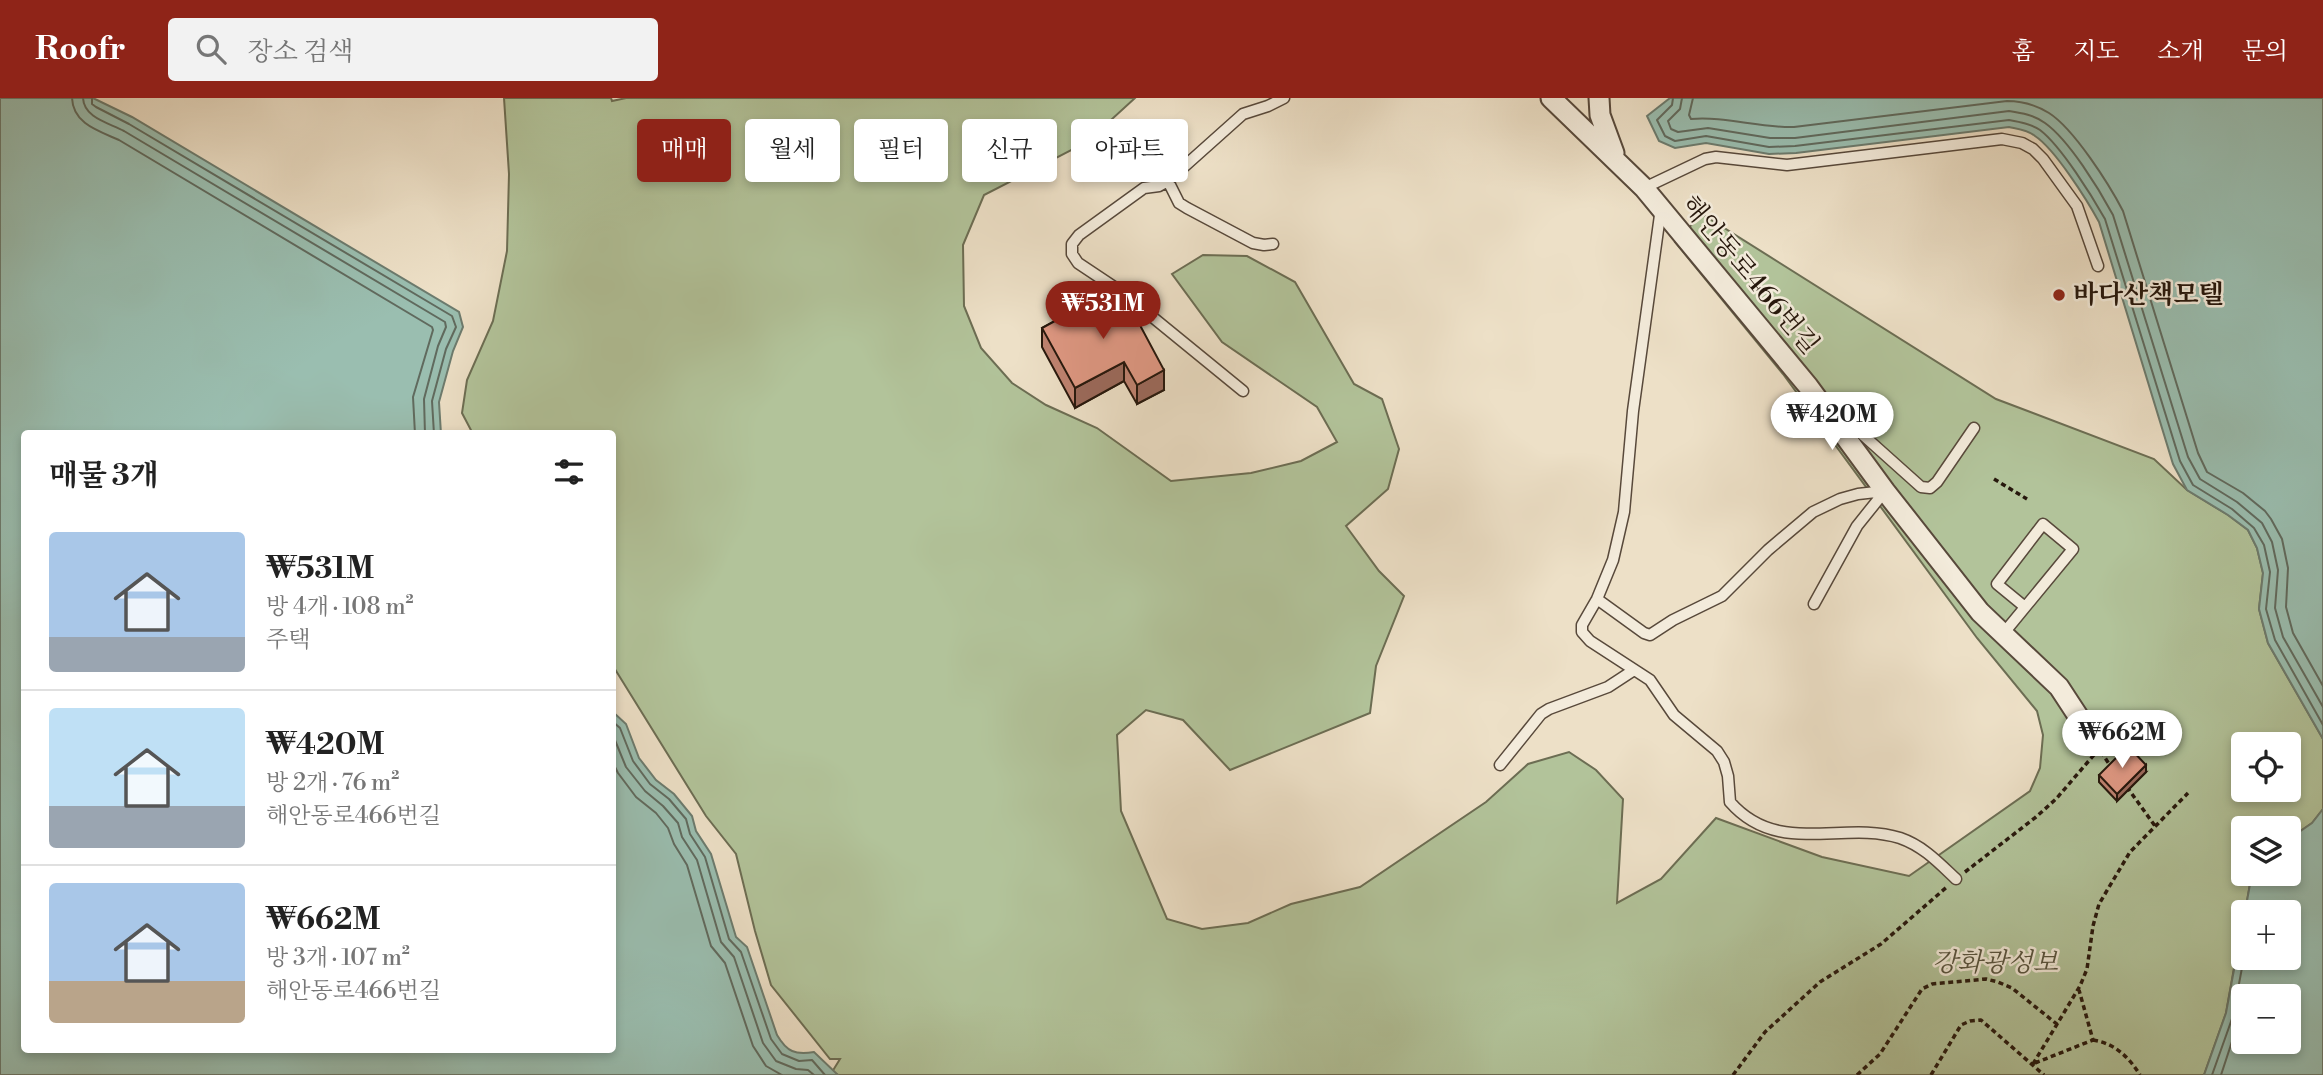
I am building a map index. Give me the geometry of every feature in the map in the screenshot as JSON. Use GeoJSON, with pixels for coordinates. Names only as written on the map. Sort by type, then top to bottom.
{"type":"FeatureCollection","features":[{"type":"Feature","properties":{"kind":"street","name":"해안동로466번길"},"geometry":{"type":"LineString","coordinates":[[1551,98],[1644,188],[1808,386],[1885,491],[1980,612],[2059,687],[2078,716]]}},
{"type":"Feature","properties":{"kind":"street"},"geometry":{"type":"LineString","coordinates":[[1599,98],[1604,132],[1617,161]]}},
{"type":"Feature","properties":{"kind":"lane"},"geometry":{"type":"LineString","coordinates":[[1188,163],[1243,114],[1284,98]]}},
{"type":"Feature","properties":{"kind":"lane"},"geometry":{"type":"LineString","coordinates":[[1644,188],[1705,159],[1716,157],[1787,165],[2002,139],[2014,140],[2034,149],[2077,206],[2098,266]]}},
{"type":"Feature","properties":{"kind":"lane"},"geometry":{"type":"LineString","coordinates":[[1166,182],[1144,188],[1079,235],[1072,244],[1072,254],[1078,263],[1123,293],[1243,391]]}},
{"type":"Feature","properties":{"kind":"lane"},"geometry":{"type":"LineString","coordinates":[[1168,182],[1179,203],[1254,243],[1273,244]]}},
{"type":"Feature","properties":{"kind":"lane"},"geometry":{"type":"LineString","coordinates":[[1661,208],[1633,411],[1624,512],[1613,560],[1582,632],[1590,641],[1650,680],[1674,715],[1717,751],[1728,776],[1730,802],[1753,821],[1798,835],[1878,833],[1899,838],[1923,848],[1956,879]]}},
{"type":"Feature","properties":{"kind":"lane"},"geometry":{"type":"LineString","coordinates":[[1808,386],[1921,487],[1930,488],[1937,482],[1975,428]]}},
{"type":"Feature","properties":{"kind":"lane"},"geometry":{"type":"LineString","coordinates":[[1597,599],[1650,635],[1721,596],[1768,550],[1813,512],[1840,499],[1885,491]]}},
{"type":"Feature","properties":{"kind":"lane"},"geometry":{"type":"LineString","coordinates":[[1814,604],[1857,526],[1885,491]]}},
{"type":"Feature","properties":{"kind":"lane"},"geometry":{"type":"LineString","coordinates":[[2003,634],[2073,549],[2043,524],[1997,584],[2025,607]]}},
{"type":"Feature","properties":{"kind":"lane"},"geometry":{"type":"LineString","coordinates":[[1500,765],[1541,714],[1608,687],[1634,670]]}},
{"type":"Feature","properties":{"kind":"path"},"geometry":{"type":"LineString","coordinates":[[1994,479],[2027,499]]}},
{"type":"Feature","properties":{"kind":"path"},"geometry":{"type":"LineString","coordinates":[[2078,716],[2112,769]]}},
{"type":"Feature","properties":{"kind":"path"},"geometry":{"type":"LineString","coordinates":[[1733,1075],[1765,1032],[1820,982],[1881,944],[1956,879],[2036,817],[2056,799],[2099,749]]}},
{"type":"Feature","properties":{"kind":"path"},"geometry":{"type":"LineString","coordinates":[[2120,779],[2155,826]]}},
{"type":"Feature","properties":{"kind":"path"},"geometry":{"type":"LineString","coordinates":[[2033,1064],[2079,989],[2087,969],[2099,904],[2130,852],[2188,793]]}},
{"type":"Feature","properties":{"kind":"path"},"geometry":{"type":"LineString","coordinates":[[1857,1075],[1880,1054],[1922,989],[1932,984],[1986,979],[1998,982],[2012,988],[2058,1025]]}},
{"type":"Feature","properties":{"kind":"path"},"geometry":{"type":"LineString","coordinates":[[2079,989],[2093,1040]]}},
{"type":"Feature","properties":{"kind":"path"},"geometry":{"type":"LineString","coordinates":[[1931,1075],[1961,1026],[1970,1020],[1981,1020],[2045,1075]]}},
{"type":"Feature","properties":{"kind":"path"},"geometry":{"type":"LineString","coordinates":[[2033,1064],[2054,1058],[2093,1040],[2106,1042],[2122,1053],[2140,1075]]}},
{"type":"Feature","properties":{"kind":"green space","name":"강화광성보"},"geometry":{"type":"Polygon","coordinates":[[[504,98],[611,98],[612,101],[626,98],[1135,98],[1112,119],[1071,119],[1071,150],[1057,157],[1057,119],[962,119],[962,182],[1009,182],[984,195],[963,245],[964,306],[981,348],[1012,383],[1046,405],[1097,428],[1171,481],[1251,473],[1301,461],[1337,442],[1317,407],[1222,342],[1172,274],[1203,255],[1247,256],[1295,282],[1354,384],[1382,399],[1399,449],[1388,489],[1346,526],[1379,571],[1404,596],[1376,666],[1370,713],[1230,770],[1183,720],[1146,710],[1117,735],[1121,811],[1167,919],[1202,929],[1248,923],[1291,904],[1360,887],[1486,802],[1528,764],[1569,752],[1596,770],[1623,799],[1617,903],[1661,879],[1716,818],[1822,857],[1909,876],[2030,791],[2040,768],[2043,735],[2037,711],[1977,638],[1783,374],[1675,242],[1702,214],[1996,399],[2154,459],[2187,490],[2248,530],[2257,548],[2263,573],[2259,609],[2268,643],[2323,739],[2323,809],[2312,823],[2301,831],[2301,816],[2231,816],[2231,886],[2250,886],[2247,900],[2231,900],[2231,970],[2234,970],[2226,1013],[2204,1075],[838,1075],[832,1072],[840,1059],[830,1059],[771,985],[736,854],[706,816],[616,671],[616,430],[471,430],[462,413],[467,380],[493,321],[507,251],[509,174],[504,98]]]}},
{"type":"Feature","properties":{"kind":"water"},"geometry":{"type":"Polygon","coordinates":[[[0,98],[93,98],[132,117],[459,312],[463,327],[453,351],[439,402],[441,430],[21,430],[21,1053],[616,1053],[616,715],[626,724],[639,758],[656,780],[674,794],[692,816],[696,831],[711,854],[736,937],[747,947],[777,1035],[792,1051],[814,1052],[838,1075],[0,1075],[0,98]]]}},
{"type":"Feature","properties":{"kind":"water"},"geometry":{"type":"Polygon","coordinates":[[[1670,98],[2323,98],[2323,739],[2268,643],[2259,609],[2263,573],[2257,548],[2248,530],[2187,490],[2173,464],[2099,222],[2070,176],[2043,143],[2029,132],[2009,127],[1796,153],[1769,154],[1706,143],[1675,148],[1659,141],[1647,116],[1670,98]]]}},
{"type":"Feature","properties":{"kind":"water"},"geometry":{"type":"Polygon","coordinates":[[[2323,809],[2323,1075],[2204,1075],[2226,1013],[2231,986],[2231,1054],[2301,1054],[2301,984],[2231,984],[2234,970],[2301,970],[2301,900],[2247,900],[2250,886],[2301,886],[2301,831],[2312,823],[2323,809]]]}},
{"type":"Feature","properties":{"kind":"building"},"geometry":{"type":"Polygon","coordinates":[[[1119,286],[1164,370],[1137,385],[1124,362],[1075,388],[1042,328],[1119,286]]]}},
{"type":"Feature","properties":{"kind":"building"},"geometry":{"type":"Polygon","coordinates":[[[2128,746],[2146,765],[2117,794],[2099,775],[2128,746]]]}},
{"type":"Feature","properties":{"kind":"place","name":"바다산책모텔"},"geometry":{"type":"Point","coordinates":[2059,295]}}]}
